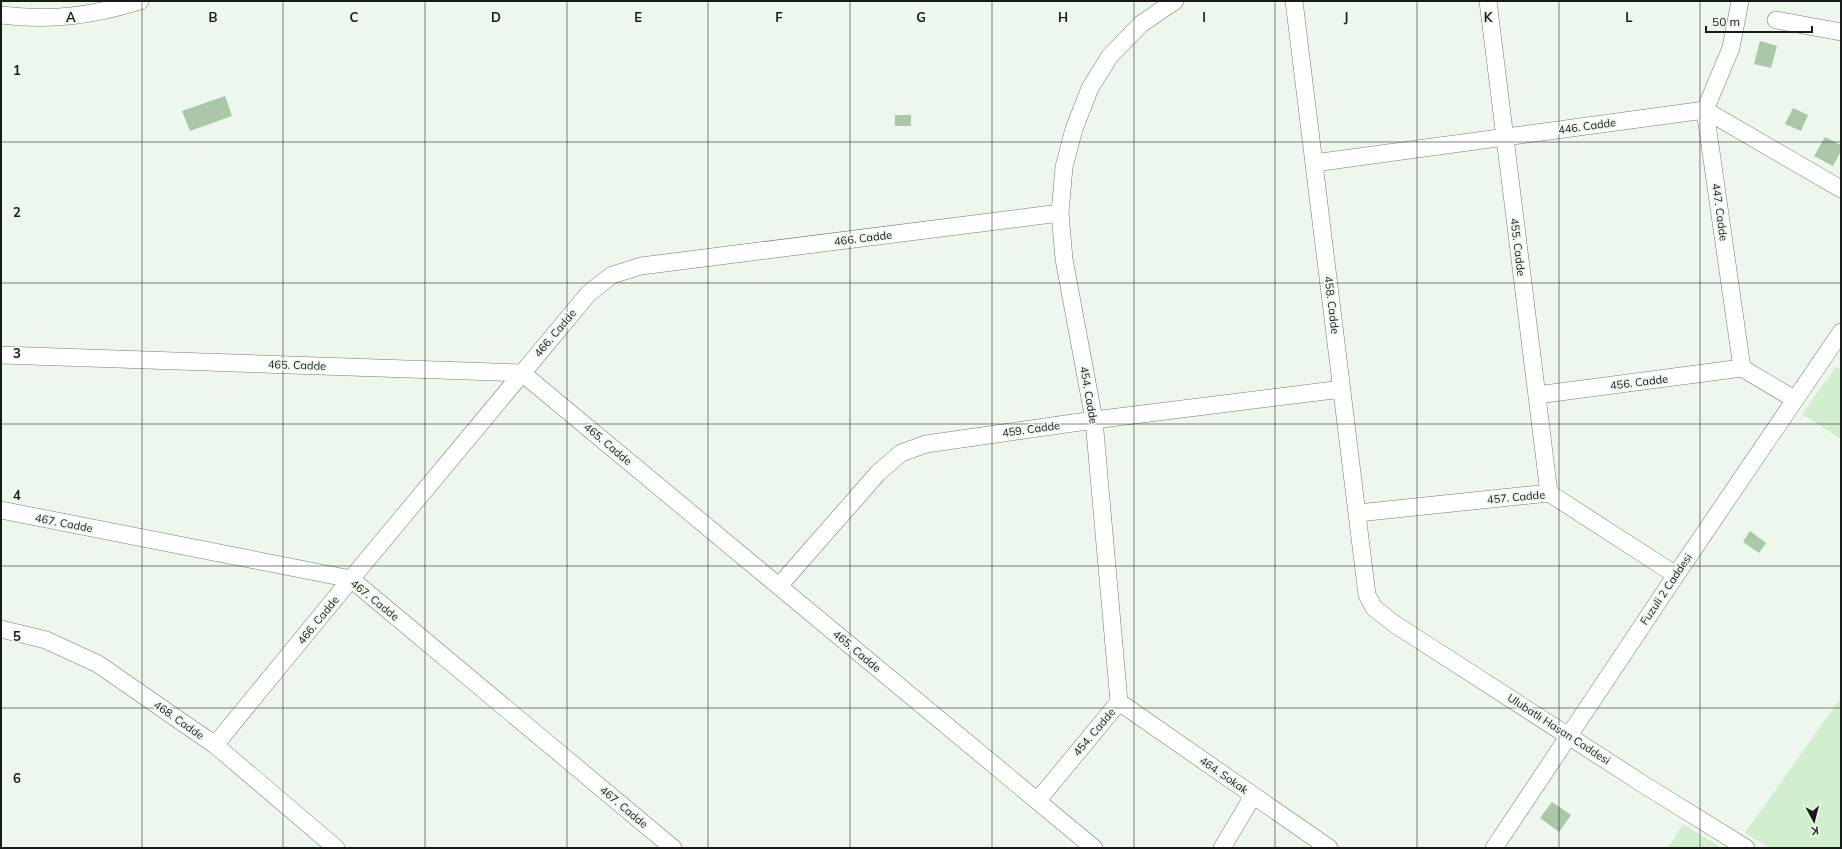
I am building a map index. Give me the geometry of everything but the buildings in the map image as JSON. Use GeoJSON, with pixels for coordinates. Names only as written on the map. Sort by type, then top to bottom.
{"type":"FeatureCollection","features":[{"type":"Feature","properties":{"kind":"street"},"geometry":{"type":"LineString","coordinates":[[1,15],[25,18],[66,18],[108,11],[140,1]]}},
{"type":"Feature","properties":{"kind":"street","name":"454. Cadde"},"geometry":{"type":"LineString","coordinates":[[1038,800],[1119,702],[1094,420],[1064,259],[1060,213],[1064,167],[1074,129],[1090,88],[1110,56],[1136,30],[1175,1]]}},
{"type":"Feature","properties":{"kind":"street","name":"458. Cadde"},"geometry":{"type":"LineString","coordinates":[[1294,1],[1367,595],[1374,608]]}},
{"type":"Feature","properties":{"kind":"street","name":"455. Cadde"},"geometry":{"type":"LineString","coordinates":[[1488,1],[1549,493]]}},
{"type":"Feature","properties":{"kind":"street"},"geometry":{"type":"LineString","coordinates":[[1740,1],[1731,48],[1705,110],[1841,188]]}},
{"type":"Feature","properties":{"kind":"street"},"geometry":{"type":"LineString","coordinates":[[1776,20],[1841,32]]}},
{"type":"Feature","properties":{"kind":"street","name":"446. Cadde"},"geometry":{"type":"LineString","coordinates":[[1314,163],[1705,110]]}},
{"type":"Feature","properties":{"kind":"street","name":"447. Cadde"},"geometry":{"type":"LineString","coordinates":[[1705,110],[1742,368]]}},
{"type":"Feature","properties":{"kind":"street","name":"466. Cadde"},"geometry":{"type":"LineString","coordinates":[[215,745],[589,293],[612,275],[641,266],[1060,213]]}},
{"type":"Feature","properties":{"kind":"street","name":"Fuzuli 2 Caddesi"},"geometry":{"type":"LineString","coordinates":[[1494,848],[1794,399],[1841,332]]}},
{"type":"Feature","properties":{"kind":"street","name":"465. Cadde"},"geometry":{"type":"LineString","coordinates":[[1,355],[522,373],[1094,848]]}},
{"type":"Feature","properties":{"kind":"street"},"geometry":{"type":"LineString","coordinates":[[1742,368],[1794,399]]}},
{"type":"Feature","properties":{"kind":"street","name":"456. Cadde"},"geometry":{"type":"LineString","coordinates":[[1537,395],[1742,368]]}},
{"type":"Feature","properties":{"kind":"street","name":"459. Cadde"},"geometry":{"type":"LineString","coordinates":[[779,586],[878,473],[901,453],[926,444],[1094,420],[1342,389]]}},
{"type":"Feature","properties":{"kind":"street","name":"457. Cadde"},"geometry":{"type":"LineString","coordinates":[[1358,513],[1549,493],[1676,575]]}},
{"type":"Feature","properties":{"kind":"street","name":"467. Cadde"},"geometry":{"type":"LineString","coordinates":[[1,510],[351,579],[673,848]]}},
{"type":"Feature","properties":{"kind":"street","name":"Ulubatlı Hasan Caddesi"},"geometry":{"type":"LineString","coordinates":[[1374,608],[1396,624],[1746,848]]}},
{"type":"Feature","properties":{"kind":"street","name":"468. Cadde"},"geometry":{"type":"LineString","coordinates":[[1,629],[46,640],[98,664],[215,745],[336,848]]}},
{"type":"Feature","properties":{"kind":"street","name":"464. Sokak"},"geometry":{"type":"LineString","coordinates":[[1119,702],[1329,848]]}},
{"type":"Feature","properties":{"kind":"street"},"geometry":{"type":"LineString","coordinates":[[1222,848],[1253,796]]}},
{"type":"Feature","properties":{"kind":"green space"},"geometry":{"type":"Polygon","coordinates":[[[1836,367],[1841,370],[1841,439],[1802,414],[1836,367]]]}},
{"type":"Feature","properties":{"kind":"green space"},"geometry":{"type":"Polygon","coordinates":[[[1839,700],[1841,701],[1841,848],[1769,848],[1745,833],[1839,700]]]}},
{"type":"Feature","properties":{"kind":"green space"},"geometry":{"type":"Polygon","coordinates":[[[1683,824],[1722,848],[1668,848],[1683,824]]]}}]}
